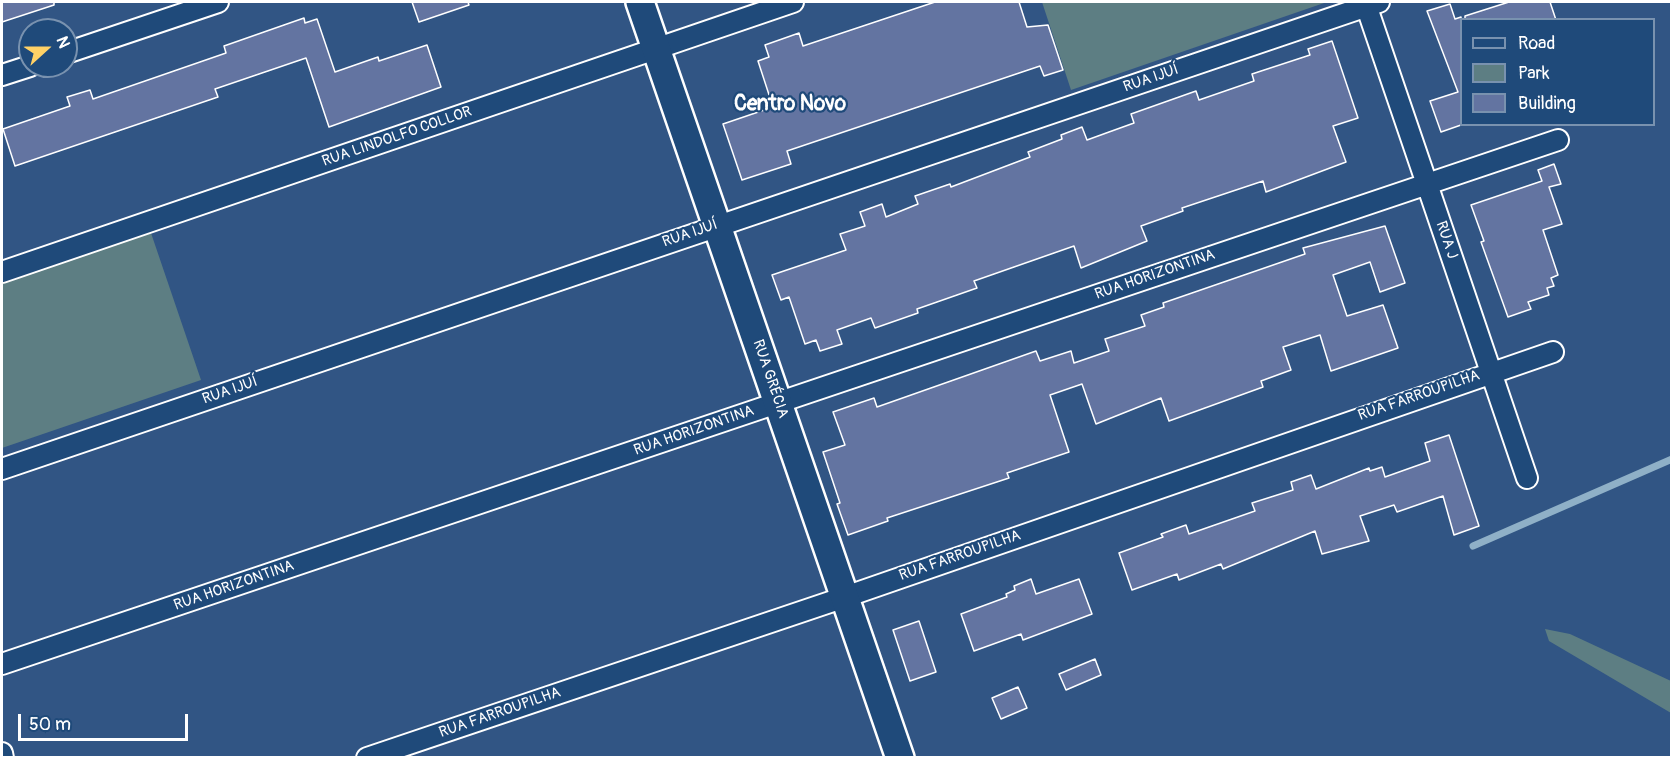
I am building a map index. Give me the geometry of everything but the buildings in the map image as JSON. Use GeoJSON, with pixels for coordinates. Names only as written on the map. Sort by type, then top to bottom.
{"type":"FeatureCollection","features":[{"type":"Feature","properties":{"kind":"main road","name":"RUA GRÉCIA"},"geometry":{"type":"LineString","coordinates":[[640,2],[900,758]]}},
{"type":"Feature","properties":{"kind":"street"},"geometry":{"type":"LineString","coordinates":[[78,49],[218,2]]}},
{"type":"Feature","properties":{"kind":"street","name":"RUA LINDOLFO COLLOR"},"geometry":{"type":"LineString","coordinates":[[2,272],[793,2]]}},
{"type":"Feature","properties":{"kind":"street","name":"RUA J"},"geometry":{"type":"LineString","coordinates":[[1370,3],[1426,182],[1527,478]]}},
{"type":"Feature","properties":{"kind":"street","name":"RUA IJUÍ"},"geometry":{"type":"LineString","coordinates":[[2,469],[1370,3]]}},
{"type":"Feature","properties":{"kind":"street"},"geometry":{"type":"LineString","coordinates":[[2,75],[18,70]]}},
{"type":"Feature","properties":{"kind":"street","name":"RUA HORIZONTINA"},"geometry":{"type":"LineString","coordinates":[[2,664],[1426,182],[1558,140]]}},
{"type":"Feature","properties":{"kind":"street","name":"RUA FARROUPILHA"},"geometry":{"type":"LineString","coordinates":[[367,758],[845,597],[1491,371],[1553,352]]}},
{"type":"Feature","properties":{"kind":"street"},"geometry":{"type":"LineString","coordinates":[[2,753],[3,758]]}},
{"type":"Feature","properties":{"kind":"green space"},"geometry":{"type":"Polygon","coordinates":[[[1042,2],[1327,2],[1071,90],[1042,2]]]}},
{"type":"Feature","properties":{"kind":"green space"},"geometry":{"type":"Polygon","coordinates":[[[151,233],[201,380],[2,448],[2,283],[151,233]]]}},
{"type":"Feature","properties":{"kind":"green space"},"geometry":{"type":"Polygon","coordinates":[[[1545,629],[1570,634],[1671,681],[1671,713],[1549,641],[1545,629]]]}},
{"type":"Feature","properties":{"kind":"waterway"},"geometry":{"type":"LineString","coordinates":[[1473,546],[1672,459]]}},
{"type":"Feature","properties":{"kind":"district","name":"Centro Novo"},"geometry":{"type":"Point","coordinates":[790,105]}}]}
